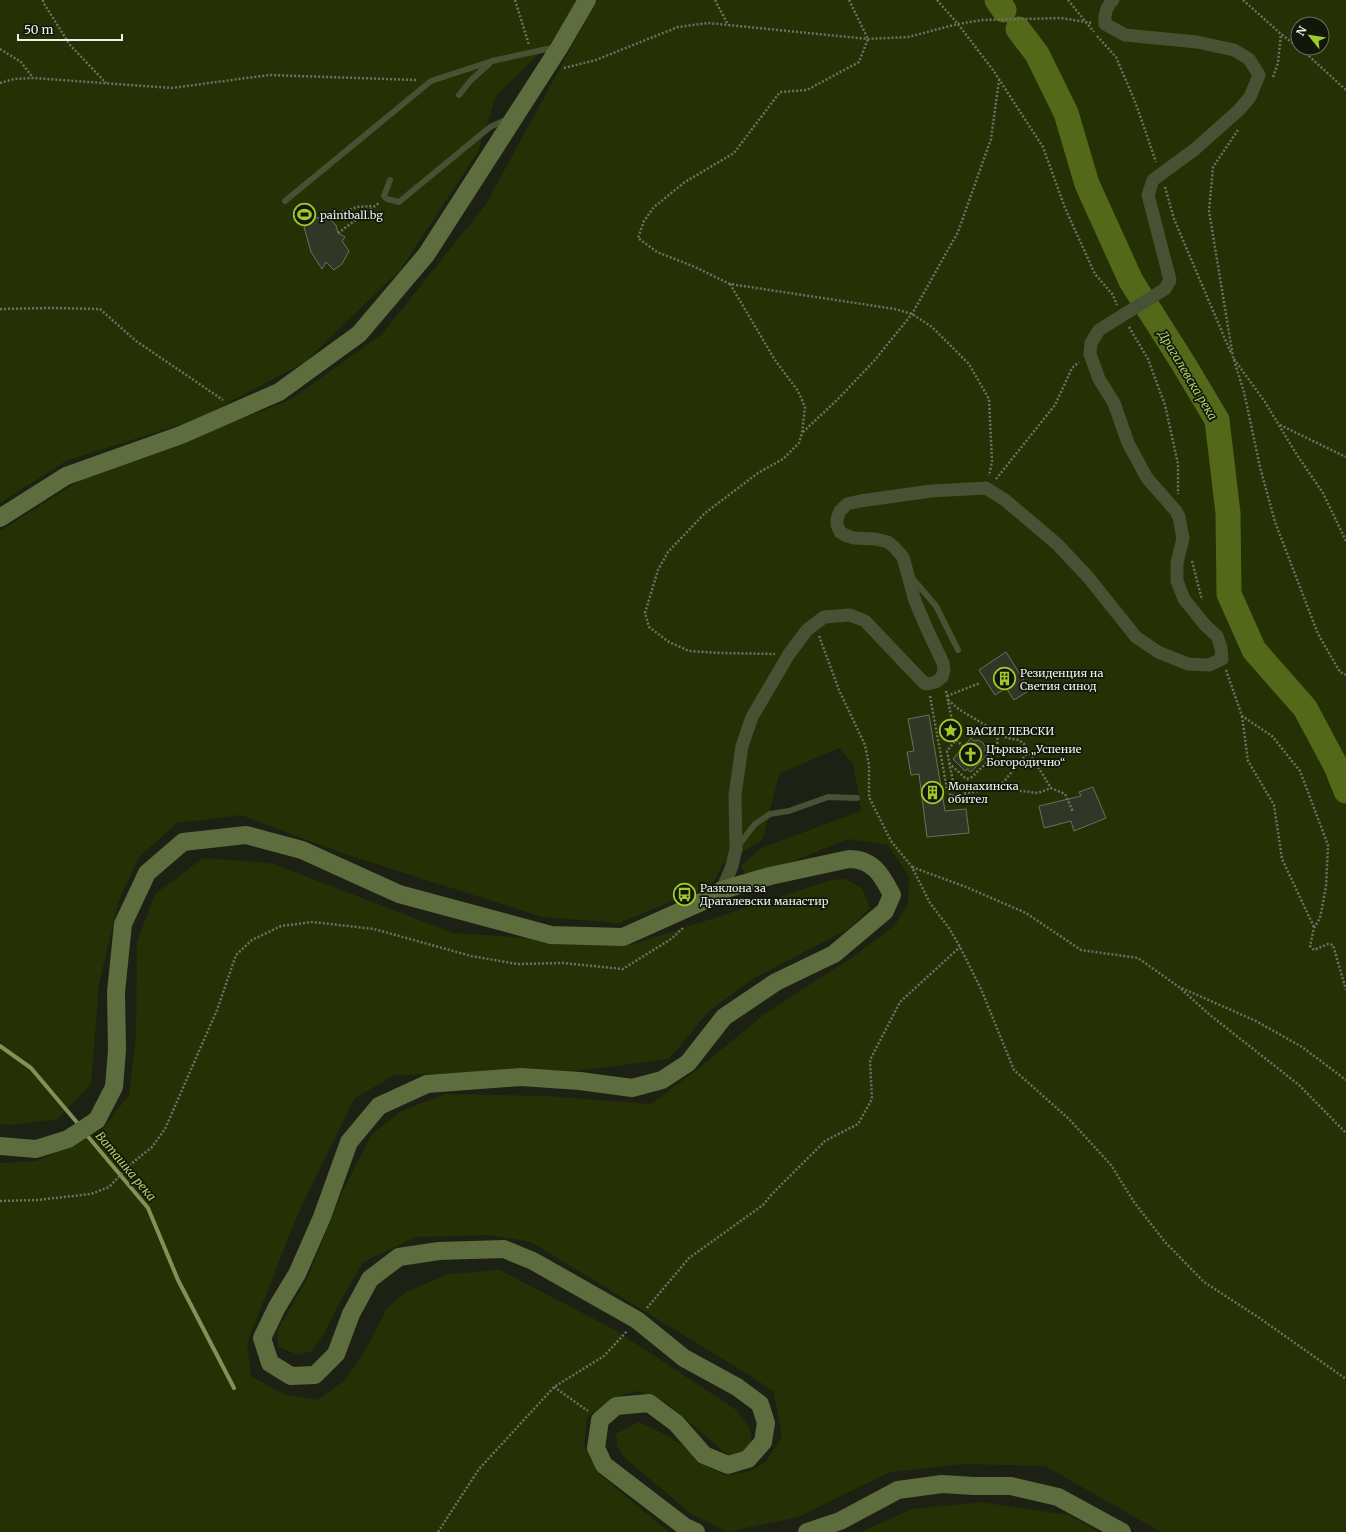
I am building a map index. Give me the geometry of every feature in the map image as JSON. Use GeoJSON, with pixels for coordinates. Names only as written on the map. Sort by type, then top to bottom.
{"type":"FeatureCollection","features":[{"type":"Feature","properties":{"kind":"street"},"geometry":{"type":"LineString","coordinates":[[0,518],[66,476],[181,435],[279,392],[359,334],[426,255],[559,48],[587,0]]}},
{"type":"Feature","properties":{"kind":"street"},"geometry":{"type":"LineString","coordinates":[[722,890],[732,866],[736,849],[735,795],[742,746],[752,717],[789,654],[807,630],[824,617],[850,615],[865,621],[920,679],[927,684],[936,682],[942,676],[944,670],[943,663],[916,601],[903,557],[888,542],[875,539],[854,538],[846,536],[840,532],[837,525],[837,519],[840,511],[847,504],[931,491],[986,488],[1005,500],[1057,544],[1088,577],[1136,637],[1158,652],[1188,664],[1209,665],[1222,659],[1221,648],[1217,636],[1184,600],[1178,581],[1177,563],[1183,538],[1179,517],[1147,478],[1128,443],[1114,403],[1099,379],[1090,354],[1091,343],[1099,330],[1154,297],[1165,289],[1170,280],[1148,195],[1153,180],[1194,150],[1239,110],[1250,97],[1259,75],[1249,59],[1234,50],[1197,42],[1125,35],[1105,24],[1104,15],[1109,4],[1113,0]]}},
{"type":"Feature","properties":{"kind":"street"},"geometry":{"type":"LineString","coordinates":[[0,1146],[36,1149],[68,1139],[97,1120],[114,1087],[117,1050],[116,992],[123,924],[147,872],[183,842],[246,835],[302,850],[399,894],[551,934],[623,937],[708,899],[722,890],[770,876],[849,859],[860,859],[873,867],[883,878],[892,895],[885,911],[834,954],[776,982],[724,1017],[688,1062],[662,1080],[632,1088],[580,1080],[521,1077],[427,1084],[379,1106],[349,1142],[322,1217],[297,1274],[277,1307],[262,1338],[270,1363],[291,1376],[315,1375],[336,1354],[351,1314],[370,1278],[398,1258],[439,1251],[504,1249],[533,1261],[637,1320],[684,1358],[738,1387],[760,1404],[766,1423],[763,1442],[748,1459],[728,1465],[704,1455],[676,1424],[649,1403],[616,1406],[600,1420],[596,1448],[604,1465],[685,1528],[696,1532]]}},
{"type":"Feature","properties":{"kind":"street"},"geometry":{"type":"LineString","coordinates":[[807,1532],[840,1521],[898,1490],[942,1484],[1011,1486],[1058,1497],[1122,1532]]}},
{"type":"Feature","properties":{"kind":"lane"},"geometry":{"type":"LineString","coordinates":[[286,201],[431,81],[492,61],[554,47],[559,48]]}},
{"type":"Feature","properties":{"kind":"lane"},"geometry":{"type":"LineString","coordinates":[[459,95],[471,80],[492,61]]}},
{"type":"Feature","properties":{"kind":"lane"},"geometry":{"type":"LineString","coordinates":[[390,180],[384,196],[399,202],[490,127],[515,116]]}},
{"type":"Feature","properties":{"kind":"lane"},"geometry":{"type":"LineString","coordinates":[[908,573],[936,606],[958,650]]}},
{"type":"Feature","properties":{"kind":"lane"},"geometry":{"type":"LineString","coordinates":[[736,849],[755,824],[770,814],[789,811],[828,797],[857,798]]}},
{"type":"Feature","properties":{"kind":"path"},"geometry":{"type":"LineString","coordinates":[[43,0],[70,45],[106,83]]}},
{"type":"Feature","properties":{"kind":"path"},"geometry":{"type":"LineString","coordinates":[[515,0],[531,53]]}},
{"type":"Feature","properties":{"kind":"path"},"geometry":{"type":"LineString","coordinates":[[715,0],[728,26]]}},
{"type":"Feature","properties":{"kind":"path"},"geometry":{"type":"LineString","coordinates":[[849,0],[868,39],[858,62],[807,90],[780,92],[734,153],[685,182],[654,207],[644,221],[638,238],[657,252],[695,267],[730,284],[895,309],[912,314],[932,327],[969,364],[988,399],[992,461],[986,488]]}},
{"type":"Feature","properties":{"kind":"path"},"geometry":{"type":"LineString","coordinates":[[937,0],[958,24],[999,80],[1043,147],[1065,208],[1089,260],[1096,274],[1113,295],[1122,315],[1148,359],[1165,405],[1178,464],[1179,517]]}},
{"type":"Feature","properties":{"kind":"path"},"geometry":{"type":"LineString","coordinates":[[1068,0],[1116,57],[1136,104],[1146,137],[1161,173],[1174,219],[1233,357],[1244,392],[1260,467],[1275,522],[1318,634],[1340,672],[1346,675]]}},
{"type":"Feature","properties":{"kind":"path"},"geometry":{"type":"LineString","coordinates":[[1243,0],[1290,40]]}},
{"type":"Feature","properties":{"kind":"path"},"geometry":{"type":"LineString","coordinates":[[542,74],[596,60],[678,27],[708,23],[868,39],[908,37],[958,24],[982,20],[1061,18],[1105,24]]}},
{"type":"Feature","properties":{"kind":"path"},"geometry":{"type":"LineString","coordinates":[[1270,84],[1278,63],[1281,34]]}},
{"type":"Feature","properties":{"kind":"path"},"geometry":{"type":"LineString","coordinates":[[0,49],[21,62],[33,78]]}},
{"type":"Feature","properties":{"kind":"path"},"geometry":{"type":"LineString","coordinates":[[1309,56],[1346,90]]}},
{"type":"Feature","properties":{"kind":"path"},"geometry":{"type":"LineString","coordinates":[[0,82],[14,79],[33,78],[172,88],[269,75],[431,81]]}},
{"type":"Feature","properties":{"kind":"path"},"geometry":{"type":"LineString","coordinates":[[802,433],[838,399],[874,361],[912,314],[958,232],[991,139],[999,80]]}},
{"type":"Feature","properties":{"kind":"path"},"geometry":{"type":"LineString","coordinates":[[1243,125],[1213,167],[1209,211],[1233,357],[1265,402],[1297,455],[1323,493],[1346,541]]}},
{"type":"Feature","properties":{"kind":"path"},"geometry":{"type":"LineString","coordinates":[[338,233],[376,206],[385,197]]}},
{"type":"Feature","properties":{"kind":"path"},"geometry":{"type":"LineString","coordinates":[[327,217],[357,207],[367,208],[376,206]]}},
{"type":"Feature","properties":{"kind":"path"},"geometry":{"type":"LineString","coordinates":[[730,284],[775,360],[798,391],[805,407],[802,433],[799,443],[783,459],[758,473],[705,513],[668,552],[658,570],[645,613],[649,627],[670,642],[689,651],[789,654]]}},
{"type":"Feature","properties":{"kind":"path"},"geometry":{"type":"LineString","coordinates":[[0,309],[100,309],[136,341],[238,410]]}},
{"type":"Feature","properties":{"kind":"path"},"geometry":{"type":"LineString","coordinates":[[986,488],[999,476],[1055,405],[1072,368],[1090,354]]}},
{"type":"Feature","properties":{"kind":"path"},"geometry":{"type":"LineString","coordinates":[[1279,425],[1346,457]]}},
{"type":"Feature","properties":{"kind":"path"},"geometry":{"type":"LineString","coordinates":[[1183,538],[1190,554],[1203,602]]}},
{"type":"Feature","properties":{"kind":"path"},"geometry":{"type":"LineString","coordinates":[[824,617],[819,638],[839,690],[865,745],[869,765],[869,797],[891,841],[912,867],[930,903],[949,928],[960,947],[982,989],[1014,1070],[1069,1120],[1111,1166],[1134,1202],[1165,1242],[1204,1282],[1346,1379]]}},
{"type":"Feature","properties":{"kind":"path"},"geometry":{"type":"LineString","coordinates":[[1222,659],[1242,716],[1248,761],[1274,805],[1282,859],[1314,928]]}},
{"type":"Feature","properties":{"kind":"path"},"geometry":{"type":"LineString","coordinates":[[942,676],[956,740],[964,747]]}},
{"type":"Feature","properties":{"kind":"path"},"geometry":{"type":"LineString","coordinates":[[947,696],[980,683]]}},
{"type":"Feature","properties":{"kind":"path"},"geometry":{"type":"LineString","coordinates":[[927,684],[947,789],[951,796],[995,788],[1038,792],[1051,788]]}},
{"type":"Feature","properties":{"kind":"path"},"geometry":{"type":"LineString","coordinates":[[948,700],[960,710],[1007,738],[1019,740],[1024,744],[1051,788],[1065,794],[1073,812]]}},
{"type":"Feature","properties":{"kind":"path"},"geometry":{"type":"LineString","coordinates":[[1242,716],[1272,736],[1300,772],[1328,845],[1326,887],[1320,918],[1314,928],[1310,946],[1314,950],[1328,944],[1333,945],[1346,990]]}},
{"type":"Feature","properties":{"kind":"path"},"geometry":{"type":"LineString","coordinates":[[949,762],[964,778],[972,777],[996,752],[998,746],[996,731]]}},
{"type":"Feature","properties":{"kind":"path"},"geometry":{"type":"LineString","coordinates":[[947,789],[954,787],[947,751],[956,740]]}},
{"type":"Feature","properties":{"kind":"path"},"geometry":{"type":"LineString","coordinates":[[995,788],[1001,785],[1029,751]]}},
{"type":"Feature","properties":{"kind":"path"},"geometry":{"type":"LineString","coordinates":[[912,867],[966,886],[1026,913],[1081,950],[1138,958],[1178,987],[1210,1015],[1299,1085],[1346,1133]]}},
{"type":"Feature","properties":{"kind":"path"},"geometry":{"type":"LineString","coordinates":[[0,1201],[37,1200],[97,1192],[109,1187],[130,1164],[152,1147],[165,1130],[216,1010],[236,955],[252,940],[281,926],[313,922],[374,929],[471,956],[517,964],[564,963],[622,969],[671,939],[686,926]]}},
{"type":"Feature","properties":{"kind":"path"},"geometry":{"type":"LineString","coordinates":[[438,1532],[479,1469],[554,1387],[604,1356],[637,1320],[688,1258],[763,1205],[825,1141],[858,1124],[872,1098],[870,1060],[900,1002],[960,947]]}},
{"type":"Feature","properties":{"kind":"path"},"geometry":{"type":"LineString","coordinates":[[1178,987],[1256,1021],[1302,1047],[1346,1080]]}},
{"type":"Feature","properties":{"kind":"path"},"geometry":{"type":"LineString","coordinates":[[554,1387],[600,1420]]}},
{"type":"Feature","properties":{"kind":"green space"},"geometry":{"type":"Polygon","coordinates":[[[0,0],[577,0],[553,40],[496,96],[478,152],[401,269],[305,362],[198,419],[66,461],[0,503],[0,0]]]}},
{"type":"Feature","properties":{"kind":"green space"},"geometry":{"type":"Polygon","coordinates":[[[597,0],[1346,0],[1346,1532],[1161,1532],[1045,1466],[963,1464],[890,1472],[799,1517],[727,1532],[690,1513],[624,1457],[617,1446],[616,1434],[638,1422],[655,1429],[679,1443],[708,1467],[725,1475],[748,1472],[766,1462],[782,1436],[774,1392],[754,1378],[531,1242],[490,1235],[416,1237],[363,1262],[336,1309],[325,1332],[312,1351],[299,1355],[278,1347],[277,1331],[308,1277],[342,1192],[372,1134],[401,1111],[446,1094],[546,1096],[651,1104],[699,1068],[766,1013],[851,958],[894,926],[908,905],[909,877],[888,845],[848,839],[749,879],[741,866],[761,848],[861,811],[853,764],[839,748],[779,774],[763,839],[723,864],[712,885],[619,923],[542,917],[342,853],[241,815],[177,823],[139,857],[119,900],[99,984],[91,1084],[58,1119],[10,1125],[0,1124],[0,531],[82,479],[290,400],[382,334],[486,204],[597,0]]]}},
{"type":"Feature","properties":{"kind":"green space"},"geometry":{"type":"Polygon","coordinates":[[[203,858],[271,863],[453,933],[631,945],[828,881],[844,878],[862,888],[870,908],[848,929],[751,980],[708,1012],[669,1059],[584,1070],[394,1075],[354,1099],[297,1216],[247,1343],[251,1376],[283,1394],[317,1400],[344,1381],[365,1351],[387,1308],[406,1292],[448,1274],[500,1270],[615,1330],[735,1409],[750,1428],[752,1441],[744,1453],[729,1456],[666,1402],[638,1391],[611,1398],[587,1418],[584,1445],[599,1474],[669,1532],[0,1532],[0,1163],[36,1161],[101,1131],[129,1095],[136,1036],[137,942],[155,894],[203,858]]]}},
{"type":"Feature","properties":{"kind":"green space"},"geometry":{"type":"Polygon","coordinates":[[[980,1502],[1069,1515],[1098,1532],[860,1532],[912,1509],[980,1502]]]}},
{"type":"Feature","properties":{"kind":"building"},"geometry":{"type":"Polygon","coordinates":[[[327,217],[336,225],[338,233],[345,237],[342,241],[349,251],[342,264],[334,270],[326,262],[322,269],[311,252],[304,227],[316,218],[327,217]]]}},
{"type":"Feature","properties":{"kind":"building","name":"Резиденция на Светия синод"},"geometry":{"type":"Polygon","coordinates":[[[1006,652],[1030,690],[1014,700],[1006,688],[995,695],[979,670],[1006,652]]]}},
{"type":"Feature","properties":{"kind":"building","name":"Монахинска обител"},"geometry":{"type":"Polygon","coordinates":[[[929,715],[945,811],[966,809],[969,833],[927,837],[919,774],[911,775],[907,752],[914,751],[908,719],[929,715]]]}},
{"type":"Feature","properties":{"kind":"building","name":"Църква „Успение Богородично“"},"geometry":{"type":"Polygon","coordinates":[[[971,738],[974,741],[978,740],[983,743],[986,748],[985,752],[988,754],[971,772],[967,769],[965,771],[953,759],[971,738]]]}},
{"type":"Feature","properties":{"kind":"building"},"geometry":{"type":"Polygon","coordinates":[[[1093,787],[1106,818],[1074,831],[1071,821],[1044,828],[1039,806],[1081,796],[1079,792],[1093,787]]]}},
{"type":"Feature","properties":{"kind":"waterway","name":"Драгалевска река"},"geometry":{"type":"LineString","coordinates":[[997,0],[1004,10]]}},
{"type":"Feature","properties":{"kind":"waterway","name":"Драгалевска река"},"geometry":{"type":"LineString","coordinates":[[1018,29],[1037,54],[1066,113],[1087,184],[1131,281],[1217,420],[1228,513],[1229,594],[1254,650],[1305,708],[1336,766],[1346,791]]}},
{"type":"Feature","properties":{"kind":"waterway","name":"Ваташка река"},"geometry":{"type":"LineString","coordinates":[[0,1046],[31,1068],[80,1126]]}},
{"type":"Feature","properties":{"kind":"waterway","name":"Ваташка река"},"geometry":{"type":"LineString","coordinates":[[85,1133],[148,1208],[178,1280],[234,1388]]}},
{"type":"Feature","properties":{"kind":"place","name":"paintball.bg"},"geometry":{"type":"Point","coordinates":[305,215]}},
{"type":"Feature","properties":{"kind":"place","name":"Резиденция на Светия синод"},"geometry":{"type":"Point","coordinates":[1004,679]}},
{"type":"Feature","properties":{"kind":"place","name":"ВАСИЛ ЛЕВСКИ"},"geometry":{"type":"Point","coordinates":[950,731]}},
{"type":"Feature","properties":{"kind":"place","name":"Църква „Успение Богородично“"},"geometry":{"type":"Point","coordinates":[971,755]}},
{"type":"Feature","properties":{"kind":"place","name":"Монахинска обител"},"geometry":{"type":"Point","coordinates":[932,792]}},
{"type":"Feature","properties":{"kind":"place","name":"Разклона за Драгалевски манастир"},"geometry":{"type":"Point","coordinates":[684,894]}}]}
